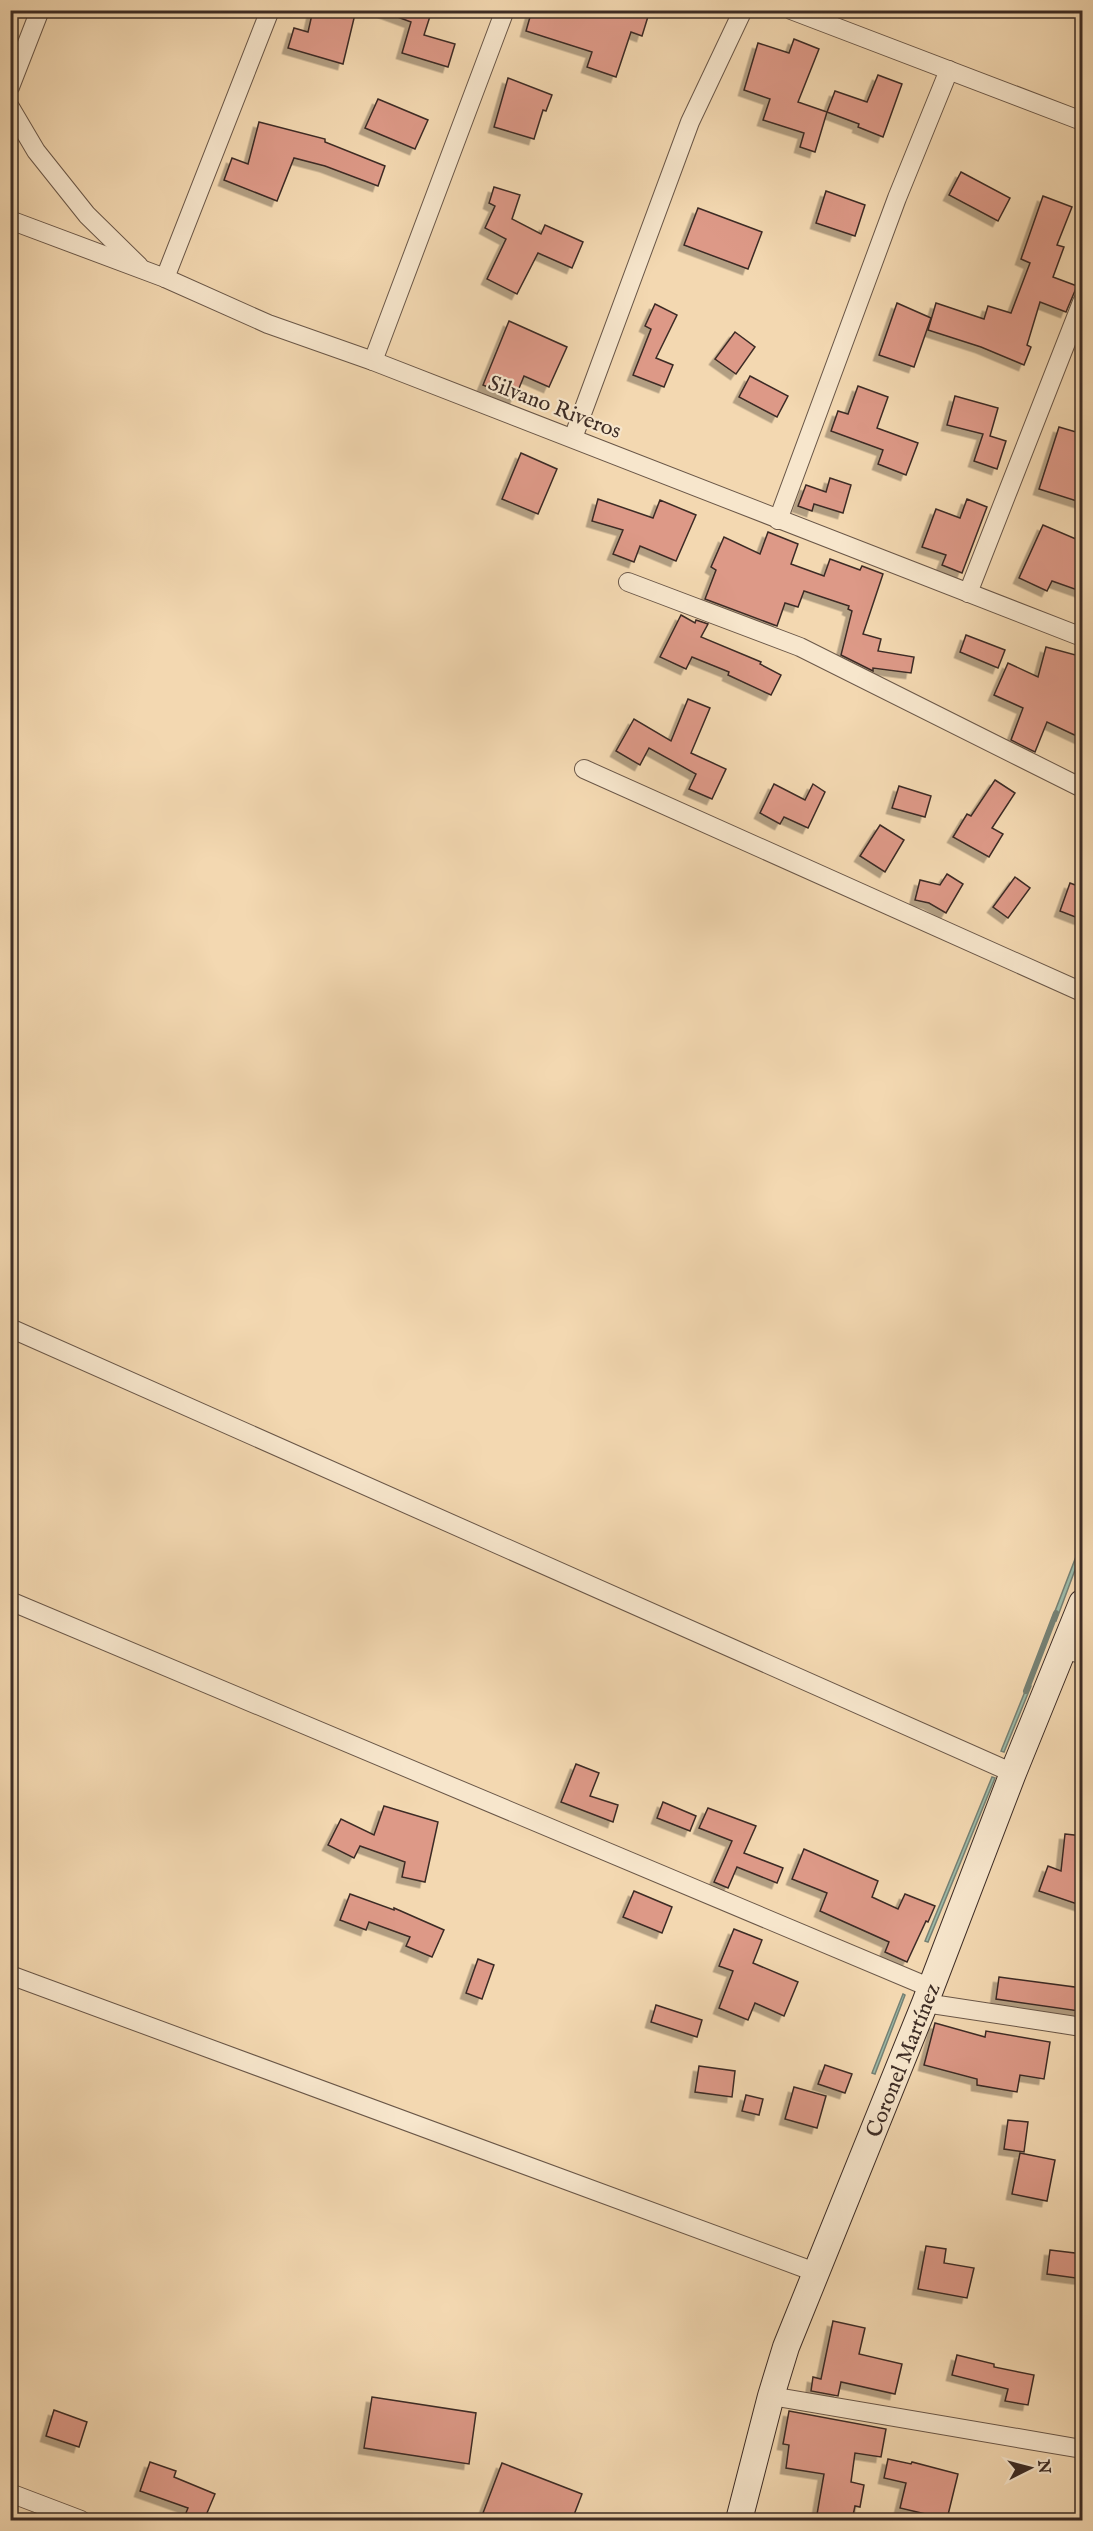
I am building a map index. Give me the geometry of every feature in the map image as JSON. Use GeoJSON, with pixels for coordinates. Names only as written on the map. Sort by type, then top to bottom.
{"type":"FeatureCollection","features":[{"type":"Feature","properties":{"kind":"main road","name":"Coronel Martínez"},"geometry":{"type":"LineString","coordinates":[[739,2520],[786,2347],[928,1996],[1013,1773],[1073,1652],[1083,1603]]}},
{"type":"Feature","properties":{"kind":"street"},"geometry":{"type":"LineString","coordinates":[[10,87],[40,10]]}},
{"type":"Feature","properties":{"kind":"street"},"geometry":{"type":"LineString","coordinates":[[165,278],[270,10]]}},
{"type":"Feature","properties":{"kind":"street"},"geometry":{"type":"LineString","coordinates":[[373,361],[505,10]]}},
{"type":"Feature","properties":{"kind":"street"},"geometry":{"type":"LineString","coordinates":[[573,438],[690,123],[743,10]]}},
{"type":"Feature","properties":{"kind":"street"},"geometry":{"type":"LineString","coordinates":[[791,10],[1083,122]]}},
{"type":"Feature","properties":{"kind":"street"},"geometry":{"type":"LineString","coordinates":[[778,520],[897,198],[948,70]]}},
{"type":"Feature","properties":{"kind":"street"},"geometry":{"type":"LineString","coordinates":[[10,107],[36,151],[87,215],[144,270]]}},
{"type":"Feature","properties":{"kind":"street","name":"Silvano Riveros"},"geometry":{"type":"LineString","coordinates":[[10,220],[165,278],[268,324],[373,361],[1083,637]]}},
{"type":"Feature","properties":{"kind":"street"},"geometry":{"type":"LineString","coordinates":[[968,593],[1083,302]]}},
{"type":"Feature","properties":{"kind":"street"},"geometry":{"type":"LineString","coordinates":[[628,582],[800,647],[1083,788]]}},
{"type":"Feature","properties":{"kind":"street"},"geometry":{"type":"LineString","coordinates":[[584,768],[1083,992]]}},
{"type":"Feature","properties":{"kind":"street"},"geometry":{"type":"LineString","coordinates":[[10,1328],[1013,1773]]}},
{"type":"Feature","properties":{"kind":"street"},"geometry":{"type":"LineString","coordinates":[[10,1601],[928,1996],[1083,2027]]}},
{"type":"Feature","properties":{"kind":"street"},"geometry":{"type":"LineString","coordinates":[[10,1975],[815,2272]]}},
{"type":"Feature","properties":{"kind":"street"},"geometry":{"type":"LineString","coordinates":[[771,2396],[1083,2449]]}},
{"type":"Feature","properties":{"kind":"street"},"geometry":{"type":"LineString","coordinates":[[10,2493],[81,2520]]}},
{"type":"Feature","properties":{"kind":"shaded area"},"geometry":{"type":"Polygon","coordinates":[[[1082,1541],[1082,1551],[1056,1621],[1052,1619],[1082,1541]]]}},
{"type":"Feature","properties":{"kind":"shaded area"},"geometry":{"type":"Polygon","coordinates":[[[1028,1684],[1031,1686],[1004,1752],[1001,1751],[1028,1684]]]}},
{"type":"Feature","properties":{"kind":"shaded area"},"geometry":{"type":"Polygon","coordinates":[[[992,1777],[995,1778],[928,1942],[925,1941],[992,1777]]]}},
{"type":"Feature","properties":{"kind":"shaded area"},"geometry":{"type":"Polygon","coordinates":[[[903,1994],[905,1995],[875,2074],[872,2073],[903,1994]]]}},
{"type":"Feature","properties":{"kind":"building"},"geometry":{"type":"Polygon","coordinates":[[[313,10],[356,10],[343,64],[288,48],[294,28],[308,32],[313,10]]]}},
{"type":"Feature","properties":{"kind":"building"},"geometry":{"type":"Polygon","coordinates":[[[385,10],[432,10],[424,35],[455,44],[448,67],[402,53],[411,22],[384,12],[385,10]]]}},
{"type":"Feature","properties":{"kind":"building"},"geometry":{"type":"Polygon","coordinates":[[[532,10],[543,10],[561,16],[563,10],[650,10],[642,36],[631,32],[616,77],[587,67],[592,52],[526,31],[532,10]]]}},
{"type":"Feature","properties":{"kind":"building"},"geometry":{"type":"Polygon","coordinates":[[[794,39],[819,49],[798,102],[827,112],[815,152],[800,147],[804,133],[763,120],[770,99],[744,90],[758,43],[789,53],[794,39]]]}},
{"type":"Feature","properties":{"kind":"building"},"geometry":{"type":"Polygon","coordinates":[[[878,75],[902,84],[883,137],[858,127],[859,124],[827,112],[835,91],[867,102],[878,75]]]}},
{"type":"Feature","properties":{"kind":"building"},"geometry":{"type":"Polygon","coordinates":[[[508,78],[552,95],[546,111],[543,110],[534,139],[494,127],[508,78]]]}},
{"type":"Feature","properties":{"kind":"building"},"geometry":{"type":"Polygon","coordinates":[[[378,99],[428,120],[415,149],[365,128],[378,99]]]}},
{"type":"Feature","properties":{"kind":"building"},"geometry":{"type":"Polygon","coordinates":[[[259,122],[325,139],[325,142],[385,166],[378,186],[325,166],[294,158],[277,201],[224,180],[232,158],[248,164],[259,122]]]}},
{"type":"Feature","properties":{"kind":"building"},"geometry":{"type":"Polygon","coordinates":[[[961,172],[1010,198],[998,221],[949,195],[961,172]]]}},
{"type":"Feature","properties":{"kind":"building"},"geometry":{"type":"Polygon","coordinates":[[[494,187],[520,195],[512,219],[541,234],[545,225],[583,242],[572,268],[538,253],[517,294],[487,279],[506,239],[485,228],[495,206],[489,203],[494,187]]]}},
{"type":"Feature","properties":{"kind":"building"},"geometry":{"type":"Polygon","coordinates":[[[826,191],[865,205],[855,236],[816,223],[826,191]]]}},
{"type":"Feature","properties":{"kind":"building"},"geometry":{"type":"Polygon","coordinates":[[[1043,196],[1072,207],[1057,245],[1064,247],[1053,277],[1077,286],[1066,312],[1040,302],[1027,345],[1031,347],[1024,365],[981,347],[928,330],[936,303],[984,319],[988,306],[1011,313],[1030,263],[1021,259],[1043,196]]]}},
{"type":"Feature","properties":{"kind":"building"},"geometry":{"type":"Polygon","coordinates":[[[698,208],[762,232],[748,269],[684,245],[698,208]]]}},
{"type":"Feature","properties":{"kind":"building"},"geometry":{"type":"Polygon","coordinates":[[[897,303],[931,318],[914,367],[879,355],[897,303]]]}},
{"type":"Feature","properties":{"kind":"building"},"geometry":{"type":"Polygon","coordinates":[[[655,304],[677,315],[656,358],[673,365],[664,387],[633,375],[651,329],[645,326],[655,304]]]}},
{"type":"Feature","properties":{"kind":"building"},"geometry":{"type":"Polygon","coordinates":[[[509,321],[567,347],[549,387],[524,376],[515,398],[483,385],[509,321]]]}},
{"type":"Feature","properties":{"kind":"building"},"geometry":{"type":"Polygon","coordinates":[[[735,332],[755,347],[736,374],[715,359],[735,332]]]}},
{"type":"Feature","properties":{"kind":"building"},"geometry":{"type":"Polygon","coordinates":[[[750,376],[788,396],[777,417],[739,397],[750,376]]]}},
{"type":"Feature","properties":{"kind":"building"},"geometry":{"type":"Polygon","coordinates":[[[858,386],[888,397],[877,428],[918,443],[906,475],[878,464],[883,450],[831,431],[838,411],[848,414],[858,386]]]}},
{"type":"Feature","properties":{"kind":"building"},"geometry":{"type":"Polygon","coordinates":[[[955,396],[998,408],[990,436],[1006,441],[997,469],[974,461],[983,434],[947,425],[955,396]]]}},
{"type":"Feature","properties":{"kind":"building"},"geometry":{"type":"Polygon","coordinates":[[[1059,427],[1083,434],[1083,503],[1039,489],[1059,427]]]}},
{"type":"Feature","properties":{"kind":"building"},"geometry":{"type":"Polygon","coordinates":[[[521,453],[557,469],[538,514],[502,499],[521,453]]]}},
{"type":"Feature","properties":{"kind":"building"},"geometry":{"type":"Polygon","coordinates":[[[830,478],[851,485],[843,513],[814,504],[812,511],[798,506],[806,485],[826,492],[830,478]]]}},
{"type":"Feature","properties":{"kind":"building"},"geometry":{"type":"Polygon","coordinates":[[[598,499],[653,518],[660,500],[696,515],[676,561],[640,546],[634,562],[613,554],[623,530],[592,521],[598,499]]]}},
{"type":"Feature","properties":{"kind":"building"},"geometry":{"type":"Polygon","coordinates":[[[967,499],[987,507],[962,573],[942,565],[946,555],[922,547],[936,509],[960,518],[967,499]]]}},
{"type":"Feature","properties":{"kind":"building"},"geometry":{"type":"Polygon","coordinates":[[[1043,525],[1083,542],[1083,592],[1052,581],[1047,591],[1019,578],[1043,525]]]}},
{"type":"Feature","properties":{"kind":"building"},"geometry":{"type":"Polygon","coordinates":[[[768,532],[798,544],[791,564],[824,576],[830,559],[860,570],[862,566],[883,574],[863,634],[881,639],[878,651],[914,657],[911,673],[873,668],[873,671],[841,655],[852,611],[848,609],[849,606],[804,591],[798,607],[785,603],[777,626],[705,599],[716,570],[711,567],[724,537],[760,554],[768,532]]]}},
{"type":"Feature","properties":{"kind":"building"},"geometry":{"type":"Polygon","coordinates":[[[681,615],[695,623],[696,620],[708,624],[701,637],[761,662],[760,664],[781,675],[771,695],[728,675],[729,672],[692,657],[686,669],[660,657],[681,615]]]}},
{"type":"Feature","properties":{"kind":"building"},"geometry":{"type":"Polygon","coordinates":[[[966,635],[1005,650],[998,668],[960,652],[966,635]]]}},
{"type":"Feature","properties":{"kind":"building"},"geometry":{"type":"Polygon","coordinates":[[[1046,647],[1083,657],[1083,739],[1047,722],[1035,752],[1011,740],[1023,708],[994,695],[1008,663],[1038,677],[1046,647]]]}},
{"type":"Feature","properties":{"kind":"building"},"geometry":{"type":"Polygon","coordinates":[[[688,699],[710,708],[691,753],[726,769],[712,799],[689,789],[696,774],[649,748],[640,765],[616,751],[634,719],[671,741],[688,699]]]}},
{"type":"Feature","properties":{"kind":"building"},"geometry":{"type":"Polygon","coordinates":[[[995,780],[1015,793],[992,828],[1003,834],[989,857],[953,837],[967,814],[971,816],[995,780]]]}},
{"type":"Feature","properties":{"kind":"building"},"geometry":{"type":"Polygon","coordinates":[[[774,784],[805,800],[813,784],[825,792],[808,828],[784,817],[780,824],[760,813],[774,784]]]}},
{"type":"Feature","properties":{"kind":"building"},"geometry":{"type":"Polygon","coordinates":[[[899,786],[931,796],[925,817],[892,808],[899,786]]]}},
{"type":"Feature","properties":{"kind":"building"},"geometry":{"type":"Polygon","coordinates":[[[880,825],[904,840],[885,872],[860,856],[880,825]]]}},
{"type":"Feature","properties":{"kind":"building"},"geometry":{"type":"Polygon","coordinates":[[[947,874],[963,884],[946,913],[929,903],[915,900],[920,880],[940,885],[947,874]]]}},
{"type":"Feature","properties":{"kind":"building"},"geometry":{"type":"Polygon","coordinates":[[[1015,877],[1030,888],[1008,918],[993,907],[1015,877]]]}},
{"type":"Feature","properties":{"kind":"building"},"geometry":{"type":"Polygon","coordinates":[[[1070,883],[1083,888],[1083,920],[1060,911],[1070,883]]]}},
{"type":"Feature","properties":{"kind":"building"},"geometry":{"type":"Polygon","coordinates":[[[576,1764],[599,1773],[590,1796],[618,1805],[613,1822],[561,1802],[576,1764]]]}},
{"type":"Feature","properties":{"kind":"building"},"geometry":{"type":"Polygon","coordinates":[[[663,1802],[696,1816],[690,1831],[657,1818],[663,1802]]]}},
{"type":"Feature","properties":{"kind":"building"},"geometry":{"type":"Polygon","coordinates":[[[384,1806],[438,1822],[425,1882],[402,1877],[405,1862],[360,1846],[354,1858],[328,1845],[341,1819],[374,1835],[384,1806]]]}},
{"type":"Feature","properties":{"kind":"building"},"geometry":{"type":"Polygon","coordinates":[[[708,1808],[756,1826],[744,1853],[783,1868],[777,1883],[737,1867],[728,1888],[714,1882],[732,1841],[699,1828],[708,1808]]]}},
{"type":"Feature","properties":{"kind":"building"},"geometry":{"type":"Polygon","coordinates":[[[1065,1834],[1083,1836],[1083,1906],[1039,1891],[1048,1866],[1061,1871],[1065,1834]]]}},
{"type":"Feature","properties":{"kind":"building"},"geometry":{"type":"Polygon","coordinates":[[[804,1849],[878,1881],[872,1897],[898,1909],[905,1894],[935,1906],[907,1962],[885,1952],[889,1942],[820,1911],[827,1893],[792,1879],[804,1849]]]}},
{"type":"Feature","properties":{"kind":"building"},"geometry":{"type":"Polygon","coordinates":[[[634,1891],[672,1907],[662,1933],[623,1917],[634,1891]]]}},
{"type":"Feature","properties":{"kind":"building"},"geometry":{"type":"Polygon","coordinates":[[[350,1894],[394,1910],[394,1908],[444,1930],[432,1957],[406,1946],[410,1937],[369,1922],[366,1930],[340,1920],[350,1894]]]}},
{"type":"Feature","properties":{"kind":"building"},"geometry":{"type":"Polygon","coordinates":[[[734,1929],[762,1940],[753,1963],[798,1982],[784,2016],[755,2003],[748,2020],[719,2008],[733,1971],[719,1966],[734,1929]]]}},
{"type":"Feature","properties":{"kind":"building"},"geometry":{"type":"Polygon","coordinates":[[[478,1959],[494,1965],[482,1999],[466,1993],[478,1959]]]}},
{"type":"Feature","properties":{"kind":"building"},"geometry":{"type":"Polygon","coordinates":[[[999,1977],[1082,1988],[1079,2011],[996,1999],[999,1977]]]}},
{"type":"Feature","properties":{"kind":"building"},"geometry":{"type":"Polygon","coordinates":[[[656,2005],[702,2020],[697,2037],[651,2022],[656,2005]]]}},
{"type":"Feature","properties":{"kind":"building"},"geometry":{"type":"Polygon","coordinates":[[[935,2023],[985,2037],[986,2031],[1050,2042],[1044,2079],[1020,2075],[1017,2092],[977,2085],[977,2079],[924,2065],[935,2023]]]}},
{"type":"Feature","properties":{"kind":"building"},"geometry":{"type":"Polygon","coordinates":[[[825,2065],[852,2074],[845,2093],[818,2084],[825,2065]]]}},
{"type":"Feature","properties":{"kind":"building"},"geometry":{"type":"Polygon","coordinates":[[[699,2066],[735,2071],[732,2097],[695,2092],[699,2066]]]}},
{"type":"Feature","properties":{"kind":"building"},"geometry":{"type":"Polygon","coordinates":[[[794,2087],[826,2096],[817,2128],[785,2119],[794,2087]]]}},
{"type":"Feature","properties":{"kind":"building"},"geometry":{"type":"Polygon","coordinates":[[[746,2095],[763,2099],[759,2115],[742,2111],[746,2095]]]}},
{"type":"Feature","properties":{"kind":"building"},"geometry":{"type":"Polygon","coordinates":[[[1008,2120],[1028,2122],[1024,2152],[1004,2149],[1008,2120]]]}},
{"type":"Feature","properties":{"kind":"building"},"geometry":{"type":"Polygon","coordinates":[[[1020,2153],[1055,2160],[1047,2201],[1012,2194],[1020,2153]]]}},
{"type":"Feature","properties":{"kind":"building"},"geometry":{"type":"Polygon","coordinates":[[[926,2246],[946,2249],[944,2263],[974,2268],[967,2298],[918,2289],[926,2246]]]}},
{"type":"Feature","properties":{"kind":"building"},"geometry":{"type":"Polygon","coordinates":[[[1050,2250],[1083,2254],[1083,2279],[1047,2274],[1050,2250]]]}},
{"type":"Feature","properties":{"kind":"building"},"geometry":{"type":"Polygon","coordinates":[[[833,2321],[865,2328],[859,2354],[902,2364],[895,2394],[841,2382],[838,2396],[811,2391],[813,2377],[821,2379],[833,2321]]]}},
{"type":"Feature","properties":{"kind":"building"},"geometry":{"type":"Polygon","coordinates":[[[957,2355],[994,2364],[994,2367],[1034,2375],[1028,2405],[1005,2401],[1008,2389],[952,2375],[957,2355]]]}},
{"type":"Feature","properties":{"kind":"building"},"geometry":{"type":"Polygon","coordinates":[[[372,2397],[476,2413],[469,2464],[364,2448],[372,2397]]]}},
{"type":"Feature","properties":{"kind":"building"},"geometry":{"type":"Polygon","coordinates":[[[54,2410],[87,2422],[79,2447],[46,2436],[54,2410]]]}},
{"type":"Feature","properties":{"kind":"building"},"geometry":{"type":"Polygon","coordinates":[[[789,2411],[886,2429],[881,2457],[855,2453],[851,2482],[864,2485],[860,2507],[855,2506],[852,2520],[816,2520],[824,2474],[786,2468],[789,2445],[783,2444],[789,2411]]]}},
{"type":"Feature","properties":{"kind":"building"},"geometry":{"type":"Polygon","coordinates":[[[888,2459],[911,2464],[912,2462],[958,2474],[947,2519],[900,2508],[906,2483],[884,2478],[888,2459]]]}},
{"type":"Feature","properties":{"kind":"building"},"geometry":{"type":"Polygon","coordinates":[[[150,2462],[176,2471],[174,2477],[215,2494],[204,2520],[183,2520],[188,2508],[140,2491],[150,2462]]]}},
{"type":"Feature","properties":{"kind":"building"},"geometry":{"type":"Polygon","coordinates":[[[502,2463],[582,2494],[572,2520],[502,2520],[483,2513],[502,2463]]]}},
{"type":"Feature","properties":{"kind":"waterway"},"geometry":{"type":"LineString","coordinates":[[1026,1691],[1056,1613]]}}]}
